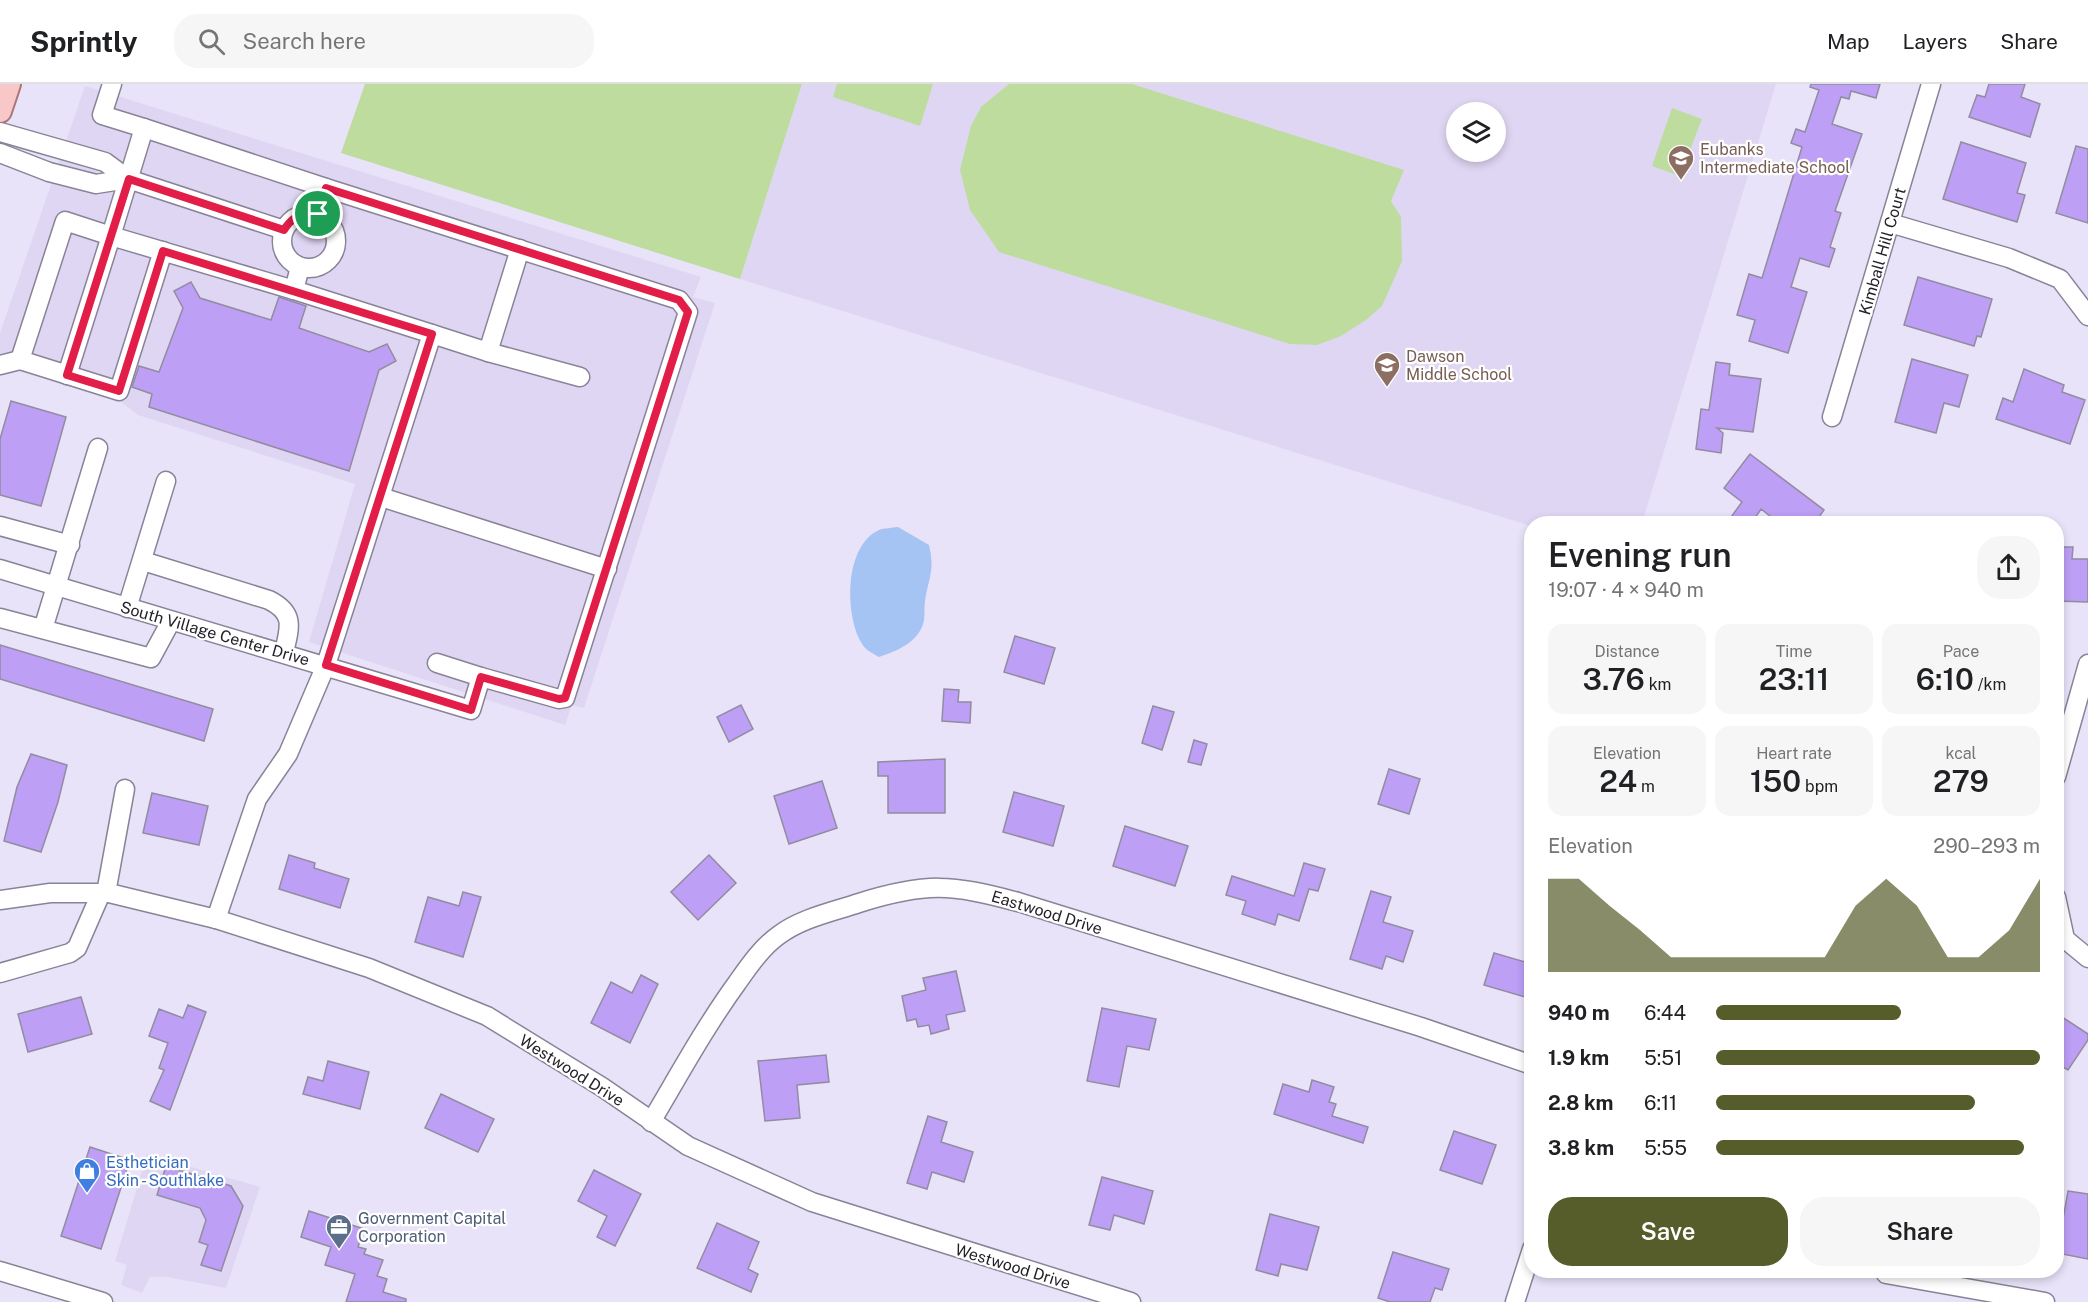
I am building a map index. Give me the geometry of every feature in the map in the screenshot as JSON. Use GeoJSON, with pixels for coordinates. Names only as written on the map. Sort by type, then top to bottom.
{"type":"FeatureCollection","features":[{"type":"Feature","properties":{"kind":"main road"},"geometry":{"type":"LineString","coordinates":[[0,111],[9,84]]}},
{"type":"Feature","properties":{"kind":"street"},"geometry":{"type":"LineString","coordinates":[[112,84],[102,115],[679,300],[688,312],[565,698],[559,699],[437,663]]}},
{"type":"Feature","properties":{"kind":"street","name":"Kimball Hill Court"},"geometry":{"type":"LineString","coordinates":[[1832,417],[1931,84]]}},
{"type":"Feature","properties":{"kind":"street"},"geometry":{"type":"LineString","coordinates":[[67,375],[144,128]]}},
{"type":"Feature","properties":{"kind":"street"},"geometry":{"type":"LineString","coordinates":[[0,132],[105,162],[129,179],[284,230]]}},
{"type":"Feature","properties":{"kind":"street"},"geometry":{"type":"LineString","coordinates":[[0,153],[49,172],[96,184],[129,179]]}},
{"type":"Feature","properties":{"kind":"street"},"geometry":{"type":"LineString","coordinates":[[318,214],[326,188]]}},
{"type":"Feature","properties":{"kind":"street"},"geometry":{"type":"LineString","coordinates":[[305,213],[318,214],[330,222],[335,230],[336,249],[326,263],[309,268],[300,267],[286,255],[282,238],[284,230],[297,216],[305,213]]}},
{"type":"Feature","properties":{"kind":"street"},"geometry":{"type":"LineString","coordinates":[[20,360],[65,220],[488,352],[579,377]]}},
{"type":"Feature","properties":{"kind":"street"},"geometry":{"type":"LineString","coordinates":[[1890,223],[2009,258],[2060,279],[2088,316]]}},
{"type":"Feature","properties":{"kind":"street"},"geometry":{"type":"LineString","coordinates":[[488,352],[520,249]]}},
{"type":"Feature","properties":{"kind":"street"},"geometry":{"type":"LineString","coordinates":[[0,365],[20,360],[119,391],[163,251]]}},
{"type":"Feature","properties":{"kind":"street"},"geometry":{"type":"LineString","coordinates":[[294,290],[300,267]]}},
{"type":"Feature","properties":{"kind":"street"},"geometry":{"type":"LineString","coordinates":[[216,919],[257,799],[288,754],[326,665],[432,334]]}},
{"type":"Feature","properties":{"kind":"street"},"geometry":{"type":"LineString","coordinates":[[43,629],[98,448]]}},
{"type":"Feature","properties":{"kind":"street"},"geometry":{"type":"LineString","coordinates":[[127,608],[166,482]]}},
{"type":"Feature","properties":{"kind":"street"},"geometry":{"type":"LineString","coordinates":[[381,497],[607,569]]}},
{"type":"Feature","properties":{"kind":"street"},"geometry":{"type":"LineString","coordinates":[[0,526],[70,545]]}},
{"type":"Feature","properties":{"kind":"street"},"geometry":{"type":"LineString","coordinates":[[143,561],[268,600],[283,607],[290,626],[284,652]]}},
{"type":"Feature","properties":{"kind":"street","name":"South Village Center Drive"},"geometry":{"type":"LineString","coordinates":[[0,569],[171,621],[284,652],[471,710],[481,677]]}},
{"type":"Feature","properties":{"kind":"street"},"geometry":{"type":"LineString","coordinates":[[0,618],[151,658],[171,621]]}},
{"type":"Feature","properties":{"kind":"street"},"geometry":{"type":"LineString","coordinates":[[2064,750],[2088,663]]}},
{"type":"Feature","properties":{"kind":"street"},"geometry":{"type":"LineString","coordinates":[[0,973],[77,948],[104,893],[125,789]]}},
{"type":"Feature","properties":{"kind":"street","name":"Eastwood Drive"},"geometry":{"type":"LineString","coordinates":[[651,1122],[721,1005],[755,958],[778,935],[802,921],[899,891],[939,886],[970,889],[1018,902],[1421,1027],[1524,1062]]}},
{"type":"Feature","properties":{"kind":"street","name":"Westwood Drive"},"geometry":{"type":"LineString","coordinates":[[0,900],[50,893],[104,893],[216,919],[369,968],[487,1016],[602,1087],[651,1122],[719,1161],[812,1202],[1131,1302]]}},
{"type":"Feature","properties":{"kind":"street"},"geometry":{"type":"LineString","coordinates":[[2064,942],[2088,958]]}},
{"type":"Feature","properties":{"kind":"street"},"geometry":{"type":"LineString","coordinates":[[0,1271],[102,1302]]}},
{"type":"Feature","properties":{"kind":"street"},"geometry":{"type":"LineString","coordinates":[[1515,1302],[1524,1274]]}},
{"type":"Feature","properties":{"kind":"street"},"geometry":{"type":"LineString","coordinates":[[1909,1278],[2045,1302]]}},
{"type":"Feature","properties":{"kind":"shaded area","name":"Dawson Middle School"},"geometry":{"type":"Polygon","coordinates":[[[802,84],[1776,84],[1644,516],[1524,516],[1524,524],[740,279],[802,84]]]}},
{"type":"Feature","properties":{"kind":"shaded area"},"geometry":{"type":"Polygon","coordinates":[[[85,86],[701,277],[693,297],[715,303],[584,708],[572,705],[565,725],[309,642],[355,484],[138,415],[108,392],[0,363],[0,333],[85,86]]]}},
{"type":"Feature","properties":{"kind":"shaded area"},"geometry":{"type":"Polygon","coordinates":[[[147,1154],[260,1187],[226,1288],[167,1277],[150,1277],[142,1293],[121,1285],[127,1265],[115,1261],[147,1154]]]}},
{"type":"Feature","properties":{"kind":"green space"},"geometry":{"type":"Polygon","coordinates":[[[365,84],[802,84],[740,279],[341,153],[365,84]]]}},
{"type":"Feature","properties":{"kind":"green space"},"geometry":{"type":"Polygon","coordinates":[[[837,84],[933,84],[920,126],[833,97],[837,84]]]}},
{"type":"Feature","properties":{"kind":"green space"},"geometry":{"type":"Polygon","coordinates":[[[1009,84],[1132,84],[1404,170],[1391,201],[1401,217],[1402,261],[1382,306],[1366,320],[1341,336],[1317,345],[1290,344],[999,252],[970,210],[960,170],[971,126],[981,107],[1009,84]]]}},
{"type":"Feature","properties":{"kind":"green space"},"geometry":{"type":"Polygon","coordinates":[[[1672,108],[1702,119],[1680,176],[1652,166],[1672,108]]]}},
{"type":"Feature","properties":{"kind":"water"},"geometry":{"type":"Polygon","coordinates":[[[898,527],[929,545],[931,568],[924,620],[922,628],[913,640],[879,657],[865,647],[856,630],[850,598],[851,582],[859,550],[868,538],[879,530],[898,527]]]}},
{"type":"Feature","properties":{"kind":"building"},"geometry":{"type":"Polygon","coordinates":[[[1811,84],[1880,84],[1876,98],[1851,91],[1849,99],[1841,97],[1832,124],[1862,134],[1835,211],[1841,213],[1830,247],[1835,249],[1829,267],[1800,258],[1791,287],[1807,292],[1788,353],[1749,341],[1755,320],[1737,315],[1749,274],[1762,278],[1802,147],[1791,143],[1796,129],[1805,132],[1819,90],[1810,87],[1811,84]]]}},
{"type":"Feature","properties":{"kind":"building"},"geometry":{"type":"Polygon","coordinates":[[[1989,84],[2025,84],[2021,97],[2040,104],[2030,137],[1969,117],[1977,95],[1985,97],[1989,84]]]}},
{"type":"Feature","properties":{"kind":"building"},"geometry":{"type":"Polygon","coordinates":[[[1961,142],[2026,163],[2017,193],[2025,195],[2017,222],[1943,199],[1961,142]]]}},
{"type":"Feature","properties":{"kind":"building"},"geometry":{"type":"Polygon","coordinates":[[[2076,146],[2088,149],[2088,223],[2056,213],[2076,146]]]}},
{"type":"Feature","properties":{"kind":"building"},"geometry":{"type":"Polygon","coordinates":[[[1918,277],[1992,299],[1981,337],[1977,336],[1974,346],[1904,325],[1918,277]]]}},
{"type":"Feature","properties":{"kind":"building"},"geometry":{"type":"Polygon","coordinates":[[[191,282],[200,298],[271,320],[279,297],[306,306],[299,328],[369,352],[387,344],[396,361],[379,370],[349,471],[149,407],[152,394],[132,387],[139,366],[159,372],[183,308],[174,291],[191,282]]]}},
{"type":"Feature","properties":{"kind":"building"},"geometry":{"type":"Polygon","coordinates":[[[1912,359],[1968,375],[1959,407],[1944,403],[1936,433],[1895,422],[1912,359]]]}},
{"type":"Feature","properties":{"kind":"building"},"geometry":{"type":"Polygon","coordinates":[[[1716,362],[1730,364],[1729,375],[1761,379],[1753,432],[1717,428],[1723,433],[1721,453],[1696,449],[1701,409],[1709,410],[1716,362]]]}},
{"type":"Feature","properties":{"kind":"building"},"geometry":{"type":"Polygon","coordinates":[[[2024,369],[2064,385],[2062,392],[2085,400],[2070,444],[1996,419],[2003,398],[2013,402],[2024,369]]]}},
{"type":"Feature","properties":{"kind":"building"},"geometry":{"type":"Polygon","coordinates":[[[11,401],[66,417],[41,506],[0,495],[0,439],[11,401]]]}},
{"type":"Feature","properties":{"kind":"building"},"geometry":{"type":"Polygon","coordinates":[[[1750,454],[1824,510],[1820,516],[1770,516],[1761,509],[1756,516],[1732,516],[1742,502],[1724,488],[1750,454]]]}},
{"type":"Feature","properties":{"kind":"building"},"geometry":{"type":"Polygon","coordinates":[[[2064,547],[2073,547],[2072,559],[2088,559],[2088,602],[2064,601],[2064,547]]]}},
{"type":"Feature","properties":{"kind":"building"},"geometry":{"type":"Polygon","coordinates":[[[1015,636],[1055,648],[1044,684],[1004,672],[1015,636]]]}},
{"type":"Feature","properties":{"kind":"building"},"geometry":{"type":"Polygon","coordinates":[[[0,645],[213,709],[204,741],[0,679],[0,645]]]}},
{"type":"Feature","properties":{"kind":"building"},"geometry":{"type":"Polygon","coordinates":[[[944,689],[959,690],[958,702],[971,702],[970,723],[942,721],[944,689]]]}},
{"type":"Feature","properties":{"kind":"building"},"geometry":{"type":"Polygon","coordinates":[[[741,705],[753,729],[729,742],[717,717],[741,705]]]}},
{"type":"Feature","properties":{"kind":"building"},"geometry":{"type":"Polygon","coordinates":[[[1153,706],[1174,712],[1162,750],[1142,743],[1153,706]]]}},
{"type":"Feature","properties":{"kind":"building"},"geometry":{"type":"Polygon","coordinates":[[[1194,740],[1207,744],[1201,765],[1188,762],[1194,740]]]}},
{"type":"Feature","properties":{"kind":"building"},"geometry":{"type":"Polygon","coordinates":[[[31,754],[67,765],[58,802],[41,852],[4,841],[17,787],[31,754]]]}},
{"type":"Feature","properties":{"kind":"building"},"geometry":{"type":"Polygon","coordinates":[[[945,759],[945,813],[888,813],[888,776],[878,776],[878,762],[945,759]]]}},
{"type":"Feature","properties":{"kind":"building"},"geometry":{"type":"Polygon","coordinates":[[[1389,769],[1420,779],[1409,814],[1378,804],[1389,769]]]}},
{"type":"Feature","properties":{"kind":"building"},"geometry":{"type":"Polygon","coordinates":[[[822,781],[837,828],[789,844],[774,796],[822,781]]]}},
{"type":"Feature","properties":{"kind":"building"},"geometry":{"type":"Polygon","coordinates":[[[1014,792],[1064,806],[1053,846],[1003,832],[1014,792]]]}},
{"type":"Feature","properties":{"kind":"building"},"geometry":{"type":"Polygon","coordinates":[[[152,793],[208,806],[199,845],[143,833],[152,793]]]}},
{"type":"Feature","properties":{"kind":"building"},"geometry":{"type":"Polygon","coordinates":[[[1125,826],[1188,846],[1175,886],[1113,866],[1125,826]]]}},
{"type":"Feature","properties":{"kind":"building"},"geometry":{"type":"Polygon","coordinates":[[[289,855],[315,863],[314,868],[349,879],[340,908],[279,889],[289,855]]]}},
{"type":"Feature","properties":{"kind":"building"},"geometry":{"type":"Polygon","coordinates":[[[709,855],[736,883],[698,920],[671,892],[709,855]]]}},
{"type":"Feature","properties":{"kind":"building"},"geometry":{"type":"Polygon","coordinates":[[[1304,863],[1325,869],[1318,891],[1309,889],[1299,921],[1278,914],[1275,925],[1242,914],[1246,901],[1226,895],[1232,876],[1294,896],[1304,863]]]}},
{"type":"Feature","properties":{"kind":"building"},"geometry":{"type":"Polygon","coordinates":[[[1371,891],[1391,897],[1383,922],[1413,931],[1403,962],[1386,956],[1382,969],[1350,959],[1371,891]]]}},
{"type":"Feature","properties":{"kind":"building"},"geometry":{"type":"Polygon","coordinates":[[[463,892],[481,897],[463,957],[415,942],[428,897],[459,906],[463,892]]]}},
{"type":"Feature","properties":{"kind":"building"},"geometry":{"type":"Polygon","coordinates":[[[1494,953],[1524,962],[1524,997],[1484,985],[1494,953]]]}},
{"type":"Feature","properties":{"kind":"building"},"geometry":{"type":"Polygon","coordinates":[[[956,971],[965,1011],[946,1015],[949,1029],[931,1034],[929,1025],[918,1027],[916,1019],[907,1021],[902,996],[926,990],[923,978],[956,971]]]}},
{"type":"Feature","properties":{"kind":"building"},"geometry":{"type":"Polygon","coordinates":[[[641,975],[658,984],[630,1043],[591,1023],[611,982],[632,993],[641,975]]]}},
{"type":"Feature","properties":{"kind":"building"},"geometry":{"type":"Polygon","coordinates":[[[81,997],[92,1034],[28,1052],[18,1014],[81,997]]]}},
{"type":"Feature","properties":{"kind":"building"},"geometry":{"type":"Polygon","coordinates":[[[188,1005],[206,1012],[170,1110],[150,1101],[164,1070],[159,1068],[168,1043],[149,1036],[159,1009],[183,1018],[188,1005]]]}},
{"type":"Feature","properties":{"kind":"building"},"geometry":{"type":"Polygon","coordinates":[[[1102,1008],[1156,1019],[1149,1050],[1127,1046],[1119,1087],[1087,1081],[1102,1008]]]}},
{"type":"Feature","properties":{"kind":"building"},"geometry":{"type":"Polygon","coordinates":[[[2064,1018],[2088,1034],[2088,1040],[2068,1070],[2064,1068],[2064,1018]]]}},
{"type":"Feature","properties":{"kind":"building"},"geometry":{"type":"Polygon","coordinates":[[[826,1055],[829,1082],[797,1085],[800,1118],[765,1121],[758,1061],[826,1055]]]}},
{"type":"Feature","properties":{"kind":"building"},"geometry":{"type":"Polygon","coordinates":[[[328,1061],[369,1072],[360,1109],[303,1094],[308,1077],[323,1081],[328,1061]]]}},
{"type":"Feature","properties":{"kind":"building"},"geometry":{"type":"Polygon","coordinates":[[[1312,1080],[1334,1087],[1329,1102],[1336,1104],[1332,1116],[1368,1127],[1363,1143],[1274,1114],[1283,1084],[1309,1092],[1312,1080]]]}},
{"type":"Feature","properties":{"kind":"building"},"geometry":{"type":"Polygon","coordinates":[[[441,1094],[494,1119],[478,1152],[425,1128],[441,1094]]]}},
{"type":"Feature","properties":{"kind":"building"},"geometry":{"type":"Polygon","coordinates":[[[928,1116],[947,1122],[941,1142],[973,1152],[964,1182],[932,1172],[927,1189],[907,1183],[928,1116]]]}},
{"type":"Feature","properties":{"kind":"building"},"geometry":{"type":"Polygon","coordinates":[[[1454,1131],[1496,1145],[1482,1184],[1440,1170],[1454,1131]]]}},
{"type":"Feature","properties":{"kind":"building"},"geometry":{"type":"Polygon","coordinates":[[[90,1147],[130,1160],[101,1249],[61,1236],[90,1147]]]}},
{"type":"Feature","properties":{"kind":"building"},"geometry":{"type":"Polygon","coordinates":[[[166,1166],[231,1186],[243,1206],[221,1271],[201,1265],[208,1245],[199,1242],[206,1220],[200,1208],[157,1195],[166,1166]]]}},
{"type":"Feature","properties":{"kind":"building"},"geometry":{"type":"Polygon","coordinates":[[[594,1170],[641,1194],[615,1246],[597,1237],[607,1216],[578,1201],[594,1170]]]}},
{"type":"Feature","properties":{"kind":"building"},"geometry":{"type":"Polygon","coordinates":[[[1102,1177],[1153,1191],[1144,1224],[1114,1215],[1110,1230],[1089,1225],[1102,1177]]]}},
{"type":"Feature","properties":{"kind":"building"},"geometry":{"type":"Polygon","coordinates":[[[2068,1191],[2088,1194],[2088,1259],[2064,1254],[2064,1214],[2068,1191]]]}},
{"type":"Feature","properties":{"kind":"building"},"geometry":{"type":"Polygon","coordinates":[[[309,1211],[364,1229],[358,1247],[366,1249],[364,1254],[383,1260],[377,1276],[387,1279],[383,1292],[406,1299],[406,1302],[346,1302],[355,1274],[325,1265],[331,1247],[301,1237],[309,1211]]]}},
{"type":"Feature","properties":{"kind":"building"},"geometry":{"type":"Polygon","coordinates":[[[1270,1214],[1319,1227],[1307,1270],[1281,1264],[1278,1276],[1256,1270],[1270,1214]]]}},
{"type":"Feature","properties":{"kind":"building"},"geometry":{"type":"Polygon","coordinates":[[[717,1223],[759,1242],[748,1269],[758,1274],[751,1292],[697,1268],[717,1223]]]}},
{"type":"Feature","properties":{"kind":"building"},"geometry":{"type":"Polygon","coordinates":[[[1393,1252],[1449,1269],[1442,1290],[1435,1288],[1430,1302],[1390,1302],[1378,1298],[1393,1252]]]}},
{"type":"Feature","properties":{"kind":"place","name":"Eubanks Intermediate School"},"geometry":{"type":"Point","coordinates":[1681,181]}},
{"type":"Feature","properties":{"kind":"place","name":"Dawson Middle School"},"geometry":{"type":"Point","coordinates":[1387,388]}},
{"type":"Feature","properties":{"kind":"place","name":"Esthetician Skin - Southlake"},"geometry":{"type":"Point","coordinates":[87,1194]}},
{"type":"Feature","properties":{"kind":"place","name":"Government Capital Corporation"},"geometry":{"type":"Point","coordinates":[339,1250]}},
{"type":"Feature","properties":{"kind":"route"},"geometry":{"type":"LineString","coordinates":[[129,179],[284,230],[297,216],[305,213],[318,214],[326,188],[679,300],[684,304],[688,312],[565,698],[559,699],[481,677],[471,710],[326,665],[432,334],[163,251],[119,391],[67,375],[129,179]]}}]}
